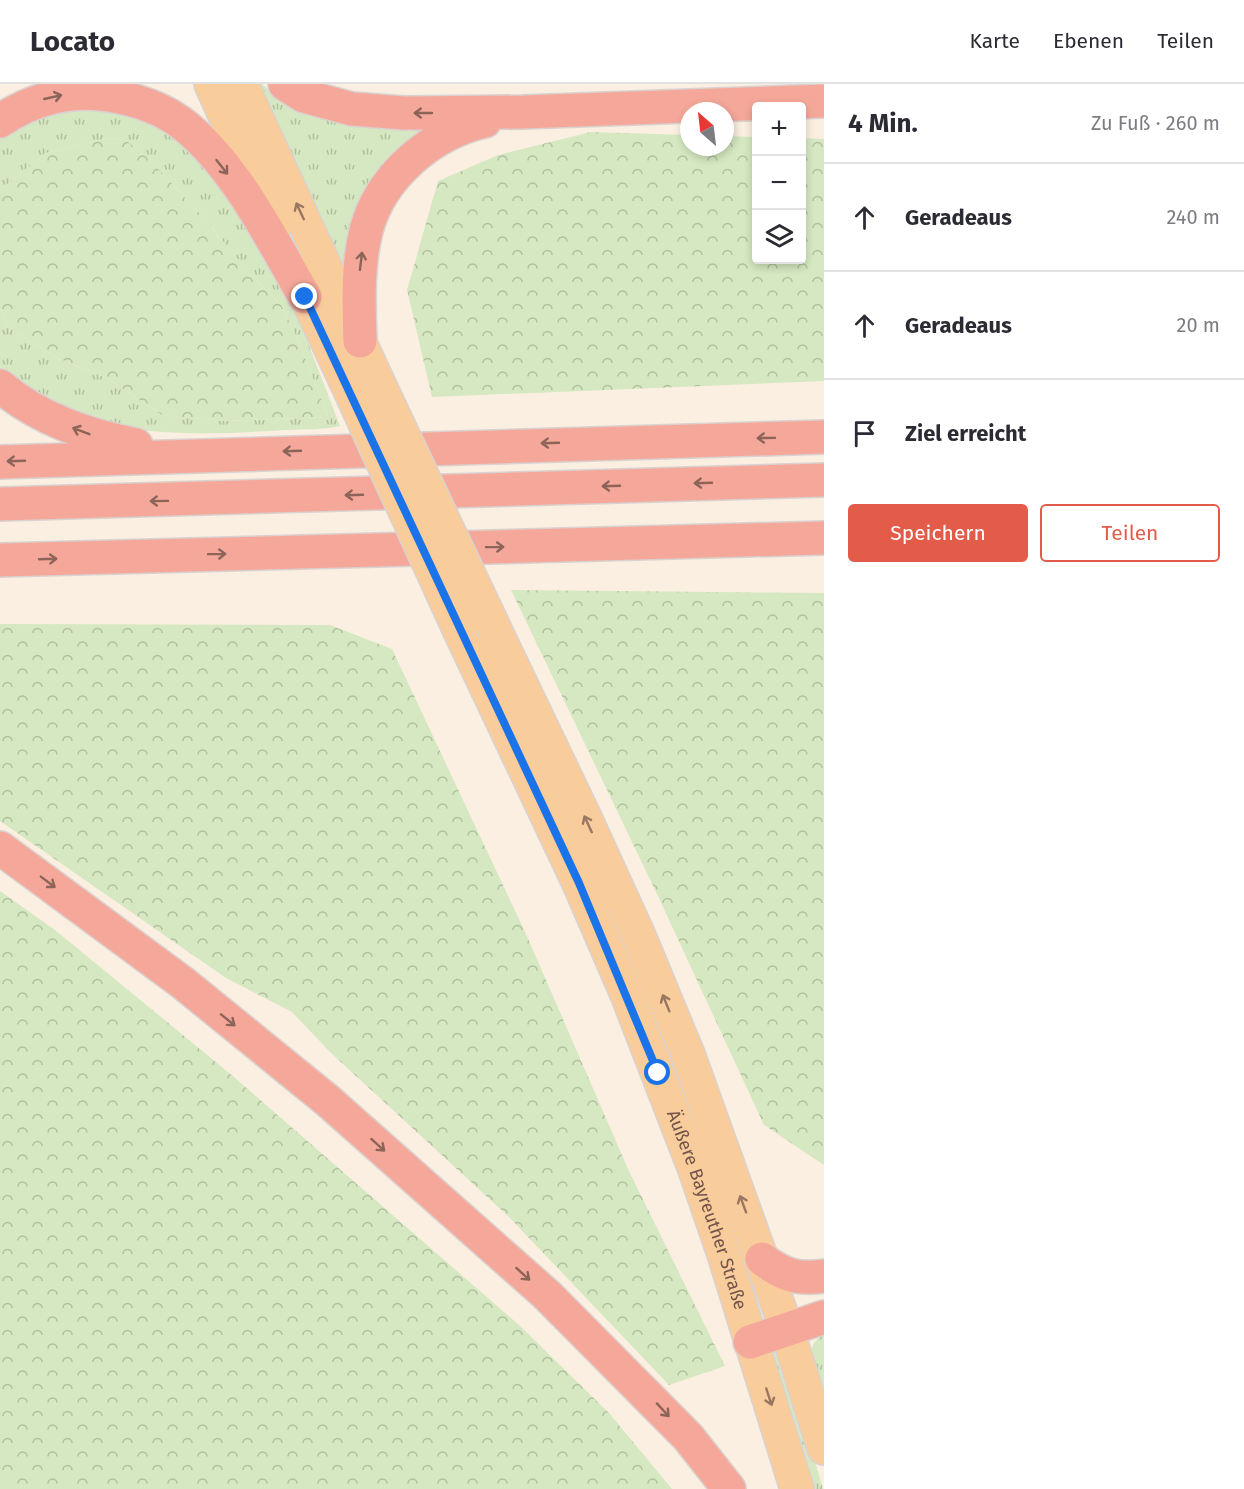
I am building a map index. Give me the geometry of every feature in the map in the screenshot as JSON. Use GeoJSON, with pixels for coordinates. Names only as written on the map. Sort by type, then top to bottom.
{"type":"FeatureCollection","features":[{"type":"Feature","properties":{"kind":"highway"},"geometry":{"type":"LineString","coordinates":[[285,84],[304,96],[352,109],[404,113],[523,112],[824,101]]}},
{"type":"Feature","properties":{"kind":"highway"},"geometry":{"type":"LineString","coordinates":[[0,121],[14,111],[53,96],[94,93],[150,105],[180,122],[207,147],[236,185],[305,297]]}},
{"type":"Feature","properties":{"kind":"highway"},"geometry":{"type":"LineString","coordinates":[[345,344],[366,229],[380,199],[392,181],[422,150],[444,136],[472,124],[523,112]]}},
{"type":"Feature","properties":{"kind":"highway"},"geometry":{"type":"LineString","coordinates":[[0,386],[16,399],[53,421],[92,435],[134,445],[200,454]]}},
{"type":"Feature","properties":{"kind":"highway"},"geometry":{"type":"LineString","coordinates":[[0,462],[824,436]]}},
{"type":"Feature","properties":{"kind":"highway"},"geometry":{"type":"LineString","coordinates":[[0,504],[824,480]]}},
{"type":"Feature","properties":{"kind":"highway"},"geometry":{"type":"LineString","coordinates":[[0,560],[824,538]]}},
{"type":"Feature","properties":{"kind":"highway"},"geometry":{"type":"LineString","coordinates":[[676,543],[824,555]]}},
{"type":"Feature","properties":{"kind":"highway"},"geometry":{"type":"LineString","coordinates":[[0,848],[183,983],[327,1100],[547,1295],[688,1437],[729,1489]]}},
{"type":"Feature","properties":{"kind":"highway"},"geometry":{"type":"LineString","coordinates":[[762,1259],[789,1276],[804,1279],[824,1276]]}},
{"type":"Feature","properties":{"kind":"highway"},"geometry":{"type":"LineString","coordinates":[[750,1342],[824,1317]]}},
{"type":"Feature","properties":{"kind":"main road"},"geometry":{"type":"LineString","coordinates":[[211,84],[305,297],[382,391],[642,944],[689,1057],[788,1330],[824,1448]]}},
{"type":"Feature","properties":{"kind":"main road"},"geometry":{"type":"LineString","coordinates":[[241,84],[345,344]]}},
{"type":"Feature","properties":{"kind":"main road","name":"Äußere Bayreuther Straße"},"geometry":{"type":"LineString","coordinates":[[345,344],[350,390],[460,631],[552,823],[627,994],[694,1167],[797,1489]]}},
{"type":"Feature","properties":{"kind":"green space"},"geometry":{"type":"Polygon","coordinates":[[[257,84],[262,84],[283,101],[460,121],[431,133],[352,282],[257,84]]]}},
{"type":"Feature","properties":{"kind":"green space"},"geometry":{"type":"Polygon","coordinates":[[[97,100],[183,137],[252,227],[303,330],[340,426],[232,433],[176,433],[121,427],[60,409],[33,394],[0,369],[0,308],[8,327],[57,358],[107,378],[162,415],[224,421],[328,417],[298,340],[281,305],[251,275],[202,216],[146,156],[125,140],[110,138],[46,153],[0,190],[0,133],[15,123],[97,100]]]}},
{"type":"Feature","properties":{"kind":"green space"},"geometry":{"type":"Polygon","coordinates":[[[591,132],[680,135],[680,156],[734,156],[734,136],[752,137],[752,264],[806,264],[806,138],[824,139],[824,381],[432,397],[407,290],[438,181],[498,155],[591,132]]]}},
{"type":"Feature","properties":{"kind":"green space"},"geometry":{"type":"Polygon","coordinates":[[[110,138],[125,140],[146,156],[202,216],[251,275],[281,305],[298,340],[328,417],[224,421],[162,415],[107,378],[57,358],[8,327],[0,308],[0,190],[46,153],[110,138]]]}},
{"type":"Feature","properties":{"kind":"green space"},"geometry":{"type":"Polygon","coordinates":[[[511,590],[824,593],[824,1165],[764,1125],[657,894],[511,590]]]}},
{"type":"Feature","properties":{"kind":"green space"},"geometry":{"type":"Polygon","coordinates":[[[0,624],[330,625],[392,649],[526,934],[628,1169],[725,1366],[669,1385],[509,1217],[331,1053],[292,1012],[226,978],[0,821],[0,624]]]}},
{"type":"Feature","properties":{"kind":"green space"},"geometry":{"type":"Polygon","coordinates":[[[0,891],[55,930],[234,1077],[519,1325],[609,1413],[672,1489],[0,1489],[0,891]]]}},
{"type":"Feature","properties":{"kind":"green space"},"geometry":{"type":"Polygon","coordinates":[[[824,1333],[824,1401],[811,1350],[814,1343],[824,1333]]]}},
{"type":"Feature","properties":{"kind":"green space"},"geometry":{"type":"Polygon","coordinates":[[[782,1349],[823,1489],[808,1489],[768,1353],[782,1349]]]}},
{"type":"Feature","properties":{"kind":"route"},"geometry":{"type":"LineString","coordinates":[[305,297],[579,883],[658,1073]]}}]}
